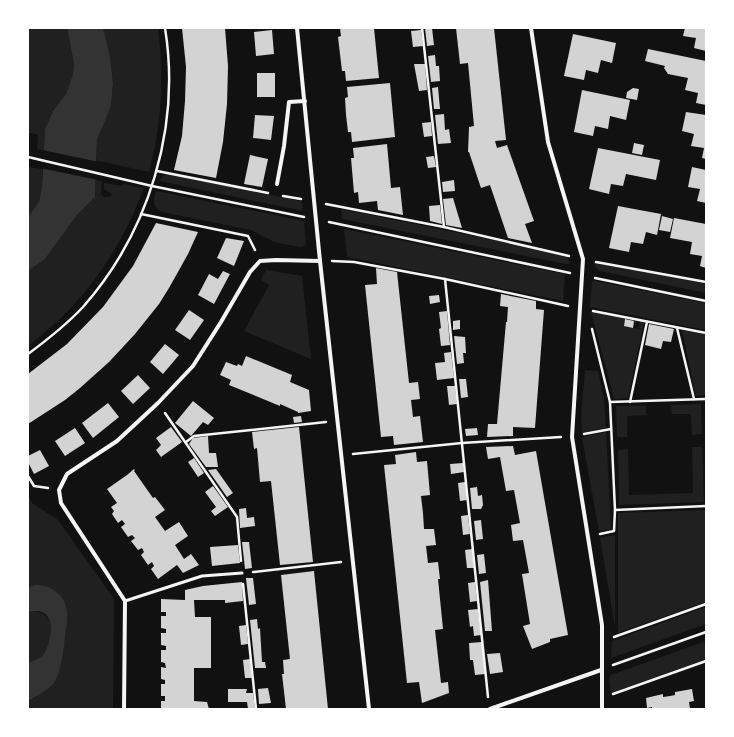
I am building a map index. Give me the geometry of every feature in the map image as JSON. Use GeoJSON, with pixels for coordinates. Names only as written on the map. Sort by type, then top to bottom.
{"type":"FeatureCollection","features":[{"type":"Feature","properties":{"kind":"street"},"geometry":{"type":"LineString","coordinates":[[297,28],[320,261],[369,709]]}},
{"type":"Feature","properties":{"kind":"street"},"geometry":{"type":"LineString","coordinates":[[531,28],[548,142],[584,259],[572,437],[602,625],[602,709]]}},
{"type":"Feature","properties":{"kind":"street"},"geometry":{"type":"LineString","coordinates":[[277,184],[284,146],[289,102],[304,101]]}},
{"type":"Feature","properties":{"kind":"street"},"geometry":{"type":"LineString","coordinates":[[124,709],[125,601],[61,503],[59,490],[67,474],[117,441],[193,366],[222,322],[250,272],[260,261],[320,261]]}},
{"type":"Feature","properties":{"kind":"street"},"geometry":{"type":"LineString","coordinates":[[490,709],[602,670]]}},
{"type":"Feature","properties":{"kind":"lane"},"geometry":{"type":"LineString","coordinates":[[125,601],[202,576],[242,573]]}},
{"type":"Feature","properties":{"kind":"path"},"geometry":{"type":"LineString","coordinates":[[28,354],[46,341],[65,324],[98,288],[129,241],[141,214],[157,170],[163,140],[168,96],[168,65],[164,28]]}},
{"type":"Feature","properties":{"kind":"path"},"geometry":{"type":"LineString","coordinates":[[422,28],[444,227]]}},
{"type":"Feature","properties":{"kind":"path"},"geometry":{"type":"LineString","coordinates":[[28,157],[152,186],[706,301]]}},
{"type":"Feature","properties":{"kind":"path"},"geometry":{"type":"LineString","coordinates":[[157,170],[275,194]]}},
{"type":"Feature","properties":{"kind":"path"},"geometry":{"type":"LineString","coordinates":[[282,196],[444,227],[584,259],[706,282]]}},
{"type":"Feature","properties":{"kind":"path"},"geometry":{"type":"LineString","coordinates":[[141,214],[248,236],[260,261]]}},
{"type":"Feature","properties":{"kind":"path"},"geometry":{"type":"LineString","coordinates":[[320,261],[354,262],[445,279],[580,309],[706,333]]}},
{"type":"Feature","properties":{"kind":"path"},"geometry":{"type":"LineString","coordinates":[[445,279],[488,701]]}},
{"type":"Feature","properties":{"kind":"path"},"geometry":{"type":"LineString","coordinates":[[580,309],[591,324],[610,402],[615,510],[614,531],[588,536]]}},
{"type":"Feature","properties":{"kind":"path"},"geometry":{"type":"LineString","coordinates":[[630,402],[647,322]]}},
{"type":"Feature","properties":{"kind":"path"},"geometry":{"type":"LineString","coordinates":[[677,328],[694,400]]}},
{"type":"Feature","properties":{"kind":"path"},"geometry":{"type":"LineString","coordinates":[[610,402],[706,399]]}},
{"type":"Feature","properties":{"kind":"path"},"geometry":{"type":"LineString","coordinates":[[158,402],[237,517],[256,709]]}},
{"type":"Feature","properties":{"kind":"path"},"geometry":{"type":"LineString","coordinates":[[186,442],[194,436],[338,420]]}},
{"type":"Feature","properties":{"kind":"path"},"geometry":{"type":"LineString","coordinates":[[342,455],[462,443],[572,437],[611,429]]}},
{"type":"Feature","properties":{"kind":"path"},"geometry":{"type":"LineString","coordinates":[[28,476],[34,486],[59,490]]}},
{"type":"Feature","properties":{"kind":"path"},"geometry":{"type":"LineString","coordinates":[[615,510],[706,506]]}},
{"type":"Feature","properties":{"kind":"path"},"geometry":{"type":"LineString","coordinates":[[242,573],[353,561]]}},
{"type":"Feature","properties":{"kind":"path"},"geometry":{"type":"LineString","coordinates":[[602,642],[706,604]]}},
{"type":"Feature","properties":{"kind":"path"},"geometry":{"type":"LineString","coordinates":[[602,670],[706,632]]}},
{"type":"Feature","properties":{"kind":"path"},"geometry":{"type":"LineString","coordinates":[[602,698],[706,661]]}},
{"type":"Feature","properties":{"kind":"shaded area"},"geometry":{"type":"Polygon","coordinates":[[[28,28],[67,28],[74,64],[73,74],[66,94],[53,111],[45,129],[44,151],[37,149],[38,135],[30,133],[28,135],[28,28]]]}},
{"type":"Feature","properties":{"kind":"shaded area"},"geometry":{"type":"Polygon","coordinates":[[[67,28],[103,28],[110,56],[113,83],[111,106],[97,140],[95,197],[77,215],[45,259],[28,271],[28,217],[39,202],[42,186],[45,129],[53,111],[66,94],[73,74],[74,64],[67,28]]]}},
{"type":"Feature","properties":{"kind":"shaded area"},"geometry":{"type":"Polygon","coordinates":[[[103,28],[158,28],[161,65],[161,101],[157,137],[149,172],[97,161],[97,140],[111,106],[113,83],[110,56],[103,28]]]}},
{"type":"Feature","properties":{"kind":"shaded area"},"geometry":{"type":"Polygon","coordinates":[[[28,167],[42,169],[42,186],[39,202],[28,217],[28,167]]]}},
{"type":"Feature","properties":{"kind":"shaded area"},"geometry":{"type":"Polygon","coordinates":[[[168,174],[300,201],[302,202],[303,211],[159,181],[163,176],[168,174]]]}},
{"type":"Feature","properties":{"kind":"shaded area"},"geometry":{"type":"Polygon","coordinates":[[[96,180],[102,181],[101,195],[103,195],[103,197],[110,197],[112,194],[104,189],[104,183],[122,186],[123,184],[144,188],[123,235],[98,276],[67,312],[28,346],[28,271],[45,259],[77,215],[95,197],[96,180]]]}},
{"type":"Feature","properties":{"kind":"shaded area"},"geometry":{"type":"Polygon","coordinates":[[[156,191],[304,221],[306,243],[304,246],[300,247],[274,242],[251,230],[162,212],[156,208],[154,203],[156,191]]]}},
{"type":"Feature","properties":{"kind":"shaded area"},"geometry":{"type":"Polygon","coordinates":[[[341,209],[567,255],[570,264],[342,219],[341,209]]]}},
{"type":"Feature","properties":{"kind":"shaded area"},"geometry":{"type":"Polygon","coordinates":[[[344,229],[565,274],[563,301],[347,257],[344,229]]]}},
{"type":"Feature","properties":{"kind":"shaded area"},"geometry":{"type":"Polygon","coordinates":[[[593,261],[706,284],[706,293],[600,271],[596,268],[593,261]]]}},
{"type":"Feature","properties":{"kind":"shaded area"},"geometry":{"type":"Polygon","coordinates":[[[266,270],[302,276],[311,359],[244,331],[269,285],[261,280],[266,270]]]}},
{"type":"Feature","properties":{"kind":"shaded area"},"geometry":{"type":"Polygon","coordinates":[[[595,281],[706,303],[706,330],[590,307],[592,282],[595,281]]]}},
{"type":"Feature","properties":{"kind":"shaded area"},"geometry":{"type":"Polygon","coordinates":[[[591,312],[625,319],[624,326],[639,329],[640,322],[644,323],[628,398],[614,399],[591,312]]]}},
{"type":"Feature","properties":{"kind":"shaded area"},"geometry":{"type":"Polygon","coordinates":[[[682,330],[706,335],[705,395],[696,396],[682,330]]]}},
{"type":"Feature","properties":{"kind":"shaded area"},"geometry":{"type":"Polygon","coordinates":[[[585,370],[598,371],[604,399],[606,428],[582,433],[581,418],[585,370]]]}},
{"type":"Feature","properties":{"kind":"shaded area"},"geometry":{"type":"Polygon","coordinates":[[[701,404],[702,434],[692,435],[691,414],[672,414],[671,405],[701,404]]]}},
{"type":"Feature","properties":{"kind":"shaded area"},"geometry":{"type":"Polygon","coordinates":[[[616,406],[646,406],[646,415],[627,416],[627,437],[617,437],[616,406]]]}},
{"type":"Feature","properties":{"kind":"shaded area"},"geometry":{"type":"Polygon","coordinates":[[[606,432],[611,529],[599,531],[582,437],[606,432]]]}},
{"type":"Feature","properties":{"kind":"shaded area"},"geometry":{"type":"Polygon","coordinates":[[[692,447],[702,447],[704,502],[619,505],[618,450],[628,449],[629,495],[693,493],[692,447]]]}},
{"type":"Feature","properties":{"kind":"shaded area"},"geometry":{"type":"Polygon","coordinates":[[[28,495],[32,503],[58,520],[114,599],[113,709],[28,709],[28,701],[37,697],[66,606],[56,591],[40,586],[28,587],[28,495]]]}},
{"type":"Feature","properties":{"kind":"shaded area"},"geometry":{"type":"Polygon","coordinates":[[[706,510],[706,602],[618,633],[618,513],[706,510]]]}},
{"type":"Feature","properties":{"kind":"shaded area"},"geometry":{"type":"Polygon","coordinates":[[[615,535],[615,627],[600,538],[615,535]]]}},
{"type":"Feature","properties":{"kind":"shaded area"},"geometry":{"type":"Polygon","coordinates":[[[42,585],[52,589],[61,596],[66,606],[67,621],[62,659],[57,677],[47,690],[28,701],[28,663],[42,657],[49,643],[51,634],[49,619],[45,614],[38,611],[28,612],[28,587],[42,585]]]}},
{"type":"Feature","properties":{"kind":"shaded area"},"geometry":{"type":"Polygon","coordinates":[[[706,607],[706,624],[611,658],[612,641],[706,607]]]}},
{"type":"Feature","properties":{"kind":"shaded area"},"geometry":{"type":"Polygon","coordinates":[[[34,611],[42,613],[47,617],[51,630],[46,651],[42,657],[28,663],[28,612],[34,611]]]}},
{"type":"Feature","properties":{"kind":"shaded area"},"geometry":{"type":"Polygon","coordinates":[[[706,641],[706,659],[611,693],[609,679],[611,675],[706,641]]]}},
{"type":"Feature","properties":{"kind":"pier"},"geometry":{"type":"Polygon","coordinates":[[[42,150],[99,162],[98,180],[40,168],[42,150]]]}},
{"type":"Feature","properties":{"kind":"building"},"geometry":{"type":"Polygon","coordinates":[[[182,28],[225,28],[228,66],[227,104],[223,142],[216,178],[174,170],[182,136],[185,101],[186,67],[182,28]]]}},
{"type":"Feature","properties":{"kind":"building"},"geometry":{"type":"Polygon","coordinates":[[[340,28],[374,28],[379,78],[346,81],[345,71],[342,71],[338,37],[341,36],[340,28]]]}},
{"type":"Feature","properties":{"kind":"building"},"geometry":{"type":"Polygon","coordinates":[[[425,28],[432,28],[434,45],[427,46],[425,28]]]}},
{"type":"Feature","properties":{"kind":"building"},"geometry":{"type":"Polygon","coordinates":[[[456,28],[494,28],[506,140],[495,141],[497,148],[507,145],[534,221],[525,224],[532,243],[508,238],[490,185],[481,188],[468,152],[469,127],[474,126],[468,63],[460,64],[456,28]]]}},
{"type":"Feature","properties":{"kind":"building"},"geometry":{"type":"Polygon","coordinates":[[[685,28],[706,28],[706,51],[694,48],[696,38],[683,36],[685,28]]]}},
{"type":"Feature","properties":{"kind":"building"},"geometry":{"type":"Polygon","coordinates":[[[272,30],[274,54],[256,56],[254,32],[272,30]]]}},
{"type":"Feature","properties":{"kind":"building"},"geometry":{"type":"Polygon","coordinates":[[[421,30],[423,46],[413,47],[411,31],[421,30]]]}},
{"type":"Feature","properties":{"kind":"building"},"geometry":{"type":"Polygon","coordinates":[[[573,34],[616,43],[612,63],[601,60],[598,73],[586,70],[584,80],[564,76],[573,34]]]}},
{"type":"Feature","properties":{"kind":"building"},"geometry":{"type":"Polygon","coordinates":[[[648,49],[706,61],[706,105],[696,103],[698,93],[685,90],[688,78],[668,74],[664,68],[665,66],[645,61],[648,49]]]}},
{"type":"Feature","properties":{"kind":"building"},"geometry":{"type":"Polygon","coordinates":[[[435,55],[436,66],[439,66],[440,81],[431,82],[428,56],[435,55]]]}},
{"type":"Feature","properties":{"kind":"building"},"geometry":{"type":"Polygon","coordinates":[[[414,64],[425,64],[427,90],[419,91],[414,64]]]}},
{"type":"Feature","properties":{"kind":"building"},"geometry":{"type":"Polygon","coordinates":[[[257,73],[275,73],[275,97],[257,97],[257,73]]]}},
{"type":"Feature","properties":{"kind":"building"},"geometry":{"type":"Polygon","coordinates":[[[390,83],[395,137],[352,142],[351,132],[348,132],[346,115],[345,98],[348,97],[347,87],[390,83]]]}},
{"type":"Feature","properties":{"kind":"building"},"geometry":{"type":"Polygon","coordinates":[[[438,87],[440,109],[434,109],[432,88],[438,87]]]}},
{"type":"Feature","properties":{"kind":"building"},"geometry":{"type":"Polygon","coordinates":[[[633,88],[639,89],[637,100],[626,98],[627,92],[633,88]]]}},
{"type":"Feature","properties":{"kind":"building"},"geometry":{"type":"Polygon","coordinates":[[[582,90],[630,100],[626,120],[610,116],[608,129],[595,126],[593,136],[574,132],[582,90]]]}},
{"type":"Feature","properties":{"kind":"building"},"geometry":{"type":"Polygon","coordinates":[[[686,112],[706,115],[706,159],[702,158],[704,148],[691,146],[694,134],[682,131],[686,112]]]}},
{"type":"Feature","properties":{"kind":"building"},"geometry":{"type":"Polygon","coordinates":[[[444,114],[445,130],[449,129],[451,143],[438,144],[435,115],[444,114]]]}},
{"type":"Feature","properties":{"kind":"building"},"geometry":{"type":"Polygon","coordinates":[[[255,115],[274,116],[271,140],[253,138],[255,115]]]}},
{"type":"Feature","properties":{"kind":"building"},"geometry":{"type":"Polygon","coordinates":[[[431,122],[432,136],[424,137],[422,123],[431,122]]]}},
{"type":"Feature","properties":{"kind":"building"},"geometry":{"type":"Polygon","coordinates":[[[634,143],[644,145],[642,155],[632,153],[634,143]]]}},
{"type":"Feature","properties":{"kind":"building"},"geometry":{"type":"Polygon","coordinates":[[[387,144],[391,188],[400,187],[403,215],[378,210],[377,201],[359,203],[358,192],[354,193],[351,158],[354,158],[353,148],[387,144]]]}},
{"type":"Feature","properties":{"kind":"building"},"geometry":{"type":"Polygon","coordinates":[[[598,148],[660,160],[656,180],[626,174],[623,186],[611,184],[609,194],[589,189],[598,148]]]}},
{"type":"Feature","properties":{"kind":"building"},"geometry":{"type":"Polygon","coordinates":[[[250,155],[268,159],[262,187],[244,184],[250,155]]]}},
{"type":"Feature","properties":{"kind":"building"},"geometry":{"type":"Polygon","coordinates":[[[434,156],[436,167],[428,168],[426,157],[434,156]]]}},
{"type":"Feature","properties":{"kind":"building"},"geometry":{"type":"Polygon","coordinates":[[[692,167],[706,170],[706,203],[697,201],[700,189],[688,187],[692,167]]]}},
{"type":"Feature","properties":{"kind":"building"},"geometry":{"type":"Polygon","coordinates":[[[454,180],[455,191],[443,192],[442,182],[454,180]]]}},
{"type":"Feature","properties":{"kind":"building"},"geometry":{"type":"Polygon","coordinates":[[[453,198],[462,228],[446,225],[443,199],[453,198]]]}},
{"type":"Feature","properties":{"kind":"building"},"geometry":{"type":"Polygon","coordinates":[[[440,205],[442,224],[430,221],[429,206],[440,205]]]}},
{"type":"Feature","properties":{"kind":"building"},"geometry":{"type":"Polygon","coordinates":[[[618,206],[661,214],[657,235],[646,232],[643,244],[631,242],[629,252],[609,248],[618,206]]]}},
{"type":"Feature","properties":{"kind":"building"},"geometry":{"type":"Polygon","coordinates":[[[662,216],[673,219],[670,232],[659,230],[662,216]]]}},
{"type":"Feature","properties":{"kind":"building"},"geometry":{"type":"Polygon","coordinates":[[[674,218],[706,224],[706,268],[700,266],[702,256],[690,254],[692,242],[670,238],[674,218]]]}},
{"type":"Feature","properties":{"kind":"building"},"geometry":{"type":"Polygon","coordinates":[[[156,223],[198,232],[188,254],[159,304],[135,334],[109,362],[65,400],[28,424],[28,374],[67,344],[103,307],[133,266],[156,223]]]}},
{"type":"Feature","properties":{"kind":"building"},"geometry":{"type":"Polygon","coordinates":[[[226,238],[244,241],[234,266],[217,258],[226,238]]]}},
{"type":"Feature","properties":{"kind":"building"},"geometry":{"type":"Polygon","coordinates":[[[376,268],[397,272],[409,383],[418,382],[420,399],[411,400],[413,417],[420,416],[423,442],[394,445],[393,436],[381,437],[365,285],[377,284],[376,268]]]}},
{"type":"Feature","properties":{"kind":"building"},"geometry":{"type":"Polygon","coordinates":[[[223,271],[230,274],[214,304],[198,295],[209,274],[218,279],[223,271]]]}},
{"type":"Feature","properties":{"kind":"building"},"geometry":{"type":"Polygon","coordinates":[[[501,294],[536,301],[536,309],[544,310],[535,428],[513,427],[513,436],[487,437],[488,424],[497,424],[507,322],[508,307],[500,306],[501,294]]]}},
{"type":"Feature","properties":{"kind":"building"},"geometry":{"type":"Polygon","coordinates":[[[439,295],[440,302],[430,304],[429,296],[439,295]]]}},
{"type":"Feature","properties":{"kind":"building"},"geometry":{"type":"Polygon","coordinates":[[[189,310],[204,320],[190,340],[175,330],[189,310]]]}},
{"type":"Feature","properties":{"kind":"building"},"geometry":{"type":"Polygon","coordinates":[[[447,311],[450,345],[441,346],[439,312],[447,311]]]}},
{"type":"Feature","properties":{"kind":"building"},"geometry":{"type":"Polygon","coordinates":[[[625,319],[634,321],[633,328],[624,326],[625,319]]]}},
{"type":"Feature","properties":{"kind":"building"},"geometry":{"type":"Polygon","coordinates":[[[460,320],[460,329],[453,330],[453,321],[460,320]]]}},
{"type":"Feature","properties":{"kind":"building"},"geometry":{"type":"Polygon","coordinates":[[[649,324],[674,329],[671,342],[663,341],[661,349],[645,345],[649,324]]]}},
{"type":"Feature","properties":{"kind":"building"},"geometry":{"type":"Polygon","coordinates":[[[454,336],[465,337],[466,353],[463,353],[464,363],[457,364],[454,336]]]}},
{"type":"Feature","properties":{"kind":"building"},"geometry":{"type":"Polygon","coordinates":[[[165,344],[179,355],[163,374],[150,362],[165,344]]]}},
{"type":"Feature","properties":{"kind":"building"},"geometry":{"type":"Polygon","coordinates":[[[451,352],[454,378],[437,380],[435,363],[445,362],[444,353],[451,352]]]}},
{"type":"Feature","properties":{"kind":"building"},"geometry":{"type":"Polygon","coordinates":[[[246,356],[292,375],[290,382],[309,390],[311,411],[298,413],[280,404],[280,406],[229,385],[231,380],[220,375],[226,362],[237,366],[238,364],[242,366],[246,356]]]}},
{"type":"Feature","properties":{"kind":"building"},"geometry":{"type":"Polygon","coordinates":[[[138,375],[150,388],[133,404],[121,391],[138,375]]]}},
{"type":"Feature","properties":{"kind":"building"},"geometry":{"type":"Polygon","coordinates":[[[459,379],[466,379],[468,397],[461,398],[459,379]]]}},
{"type":"Feature","properties":{"kind":"building"},"geometry":{"type":"Polygon","coordinates":[[[447,386],[455,386],[457,404],[449,405],[447,386]]]}},
{"type":"Feature","properties":{"kind":"building"},"geometry":{"type":"Polygon","coordinates":[[[193,401],[214,418],[208,425],[203,422],[191,436],[175,423],[193,401]]]}},
{"type":"Feature","properties":{"kind":"building"},"geometry":{"type":"Polygon","coordinates":[[[108,403],[119,417],[93,438],[82,423],[108,403]]]}},
{"type":"Feature","properties":{"kind":"building"},"geometry":{"type":"Polygon","coordinates":[[[301,416],[302,422],[294,423],[293,417],[301,416]]]}},
{"type":"Feature","properties":{"kind":"building"},"geometry":{"type":"Polygon","coordinates":[[[171,427],[182,442],[161,457],[156,450],[161,445],[156,438],[171,427]]]}},
{"type":"Feature","properties":{"kind":"building"},"geometry":{"type":"Polygon","coordinates":[[[299,427],[313,562],[280,565],[271,481],[260,482],[257,448],[254,449],[252,432],[299,427]]]}},
{"type":"Feature","properties":{"kind":"building"},"geometry":{"type":"Polygon","coordinates":[[[75,428],[85,443],[65,456],[55,441],[75,428]]]}},
{"type":"Feature","properties":{"kind":"building"},"geometry":{"type":"Polygon","coordinates":[[[477,428],[478,435],[466,436],[465,429],[477,428]]]}},
{"type":"Feature","properties":{"kind":"building"},"geometry":{"type":"Polygon","coordinates":[[[208,436],[209,453],[216,453],[218,467],[206,467],[189,444],[193,438],[208,436]]]}},
{"type":"Feature","properties":{"kind":"building"},"geometry":{"type":"Polygon","coordinates":[[[513,446],[515,455],[536,451],[568,635],[550,639],[550,642],[532,649],[523,626],[530,624],[522,574],[529,573],[523,540],[513,541],[511,525],[520,523],[514,490],[506,491],[500,457],[488,459],[486,447],[513,446]]]}},
{"type":"Feature","properties":{"kind":"building"},"geometry":{"type":"Polygon","coordinates":[[[40,450],[49,466],[34,474],[28,462],[28,456],[40,450]]]}},
{"type":"Feature","properties":{"kind":"building"},"geometry":{"type":"Polygon","coordinates":[[[416,452],[417,462],[427,461],[430,495],[421,496],[424,529],[434,529],[436,545],[426,546],[428,563],[438,562],[440,579],[438,579],[443,629],[435,630],[441,683],[448,682],[449,693],[422,703],[419,682],[407,683],[384,465],[396,464],[395,455],[416,452]]]}},
{"type":"Feature","properties":{"kind":"building"},"geometry":{"type":"Polygon","coordinates":[[[194,458],[204,473],[198,477],[188,462],[194,458]]]}},
{"type":"Feature","properties":{"kind":"building"},"geometry":{"type":"Polygon","coordinates":[[[463,463],[464,472],[451,474],[450,464],[463,463]]]}},
{"type":"Feature","properties":{"kind":"building"},"geometry":{"type":"Polygon","coordinates":[[[134,469],[153,498],[155,497],[165,510],[155,517],[165,531],[179,522],[188,536],[175,545],[184,559],[191,554],[199,565],[183,573],[177,565],[158,579],[151,569],[154,566],[152,562],[148,565],[141,555],[144,552],[142,548],[138,550],[131,541],[135,538],[132,535],[128,537],[121,527],[125,524],[122,520],[118,523],[112,514],[114,511],[111,507],[117,503],[107,489],[134,469]]]}},
{"type":"Feature","properties":{"kind":"building"},"geometry":{"type":"Polygon","coordinates":[[[216,469],[233,493],[227,497],[208,470],[216,469]]]}},
{"type":"Feature","properties":{"kind":"building"},"geometry":{"type":"Polygon","coordinates":[[[465,482],[467,500],[460,501],[458,483],[465,482]]]}},
{"type":"Feature","properties":{"kind":"building"},"geometry":{"type":"Polygon","coordinates":[[[213,486],[228,507],[215,516],[211,511],[216,507],[205,492],[213,486]]]}},
{"type":"Feature","properties":{"kind":"building"},"geometry":{"type":"Polygon","coordinates":[[[477,487],[478,496],[482,495],[483,505],[481,509],[472,509],[470,488],[477,487]]]}},
{"type":"Feature","properties":{"kind":"building"},"geometry":{"type":"Polygon","coordinates":[[[246,508],[247,518],[254,517],[255,526],[240,528],[239,509],[246,508]]]}},
{"type":"Feature","properties":{"kind":"building"},"geometry":{"type":"Polygon","coordinates":[[[468,515],[470,534],[463,535],[461,516],[468,515]]]}},
{"type":"Feature","properties":{"kind":"building"},"geometry":{"type":"Polygon","coordinates":[[[481,520],[483,539],[476,540],[474,521],[481,520]]]}},
{"type":"Feature","properties":{"kind":"building"},"geometry":{"type":"Polygon","coordinates":[[[242,542],[249,542],[252,568],[245,569],[242,542]]]}},
{"type":"Feature","properties":{"kind":"building"},"geometry":{"type":"Polygon","coordinates":[[[238,545],[240,563],[212,566],[210,547],[238,545]]]}},
{"type":"Feature","properties":{"kind":"building"},"geometry":{"type":"Polygon","coordinates":[[[472,549],[474,568],[467,568],[465,550],[472,549]]]}},
{"type":"Feature","properties":{"kind":"building"},"geometry":{"type":"Polygon","coordinates":[[[484,554],[486,573],[479,574],[477,555],[484,554]]]}},
{"type":"Feature","properties":{"kind":"building"},"geometry":{"type":"Polygon","coordinates":[[[314,571],[328,709],[286,709],[282,674],[284,674],[283,660],[290,659],[281,575],[314,571]]]}},
{"type":"Feature","properties":{"kind":"building"},"geometry":{"type":"Polygon","coordinates":[[[246,578],[253,578],[256,604],[249,605],[246,578]]]}},
{"type":"Feature","properties":{"kind":"building"},"geometry":{"type":"Polygon","coordinates":[[[488,580],[492,631],[485,631],[480,582],[488,580]]]}},
{"type":"Feature","properties":{"kind":"building"},"geometry":{"type":"Polygon","coordinates":[[[242,582],[243,601],[225,603],[225,600],[194,600],[195,617],[211,617],[211,668],[194,668],[194,701],[207,702],[209,709],[161,709],[161,701],[165,701],[165,696],[161,696],[161,684],[165,684],[165,680],[161,679],[161,667],[166,668],[165,663],[161,662],[161,650],[166,650],[166,646],[161,645],[161,633],[166,633],[166,629],[161,628],[161,616],[166,616],[166,612],[161,612],[161,599],[185,600],[185,590],[203,586],[242,582]]]}},
{"type":"Feature","properties":{"kind":"building"},"geometry":{"type":"Polygon","coordinates":[[[475,582],[477,601],[470,602],[468,583],[475,582]]]}},
{"type":"Feature","properties":{"kind":"building"},"geometry":{"type":"Polygon","coordinates":[[[478,609],[481,635],[474,636],[473,626],[470,627],[468,610],[478,609]]]}},
{"type":"Feature","properties":{"kind":"building"},"geometry":{"type":"Polygon","coordinates":[[[257,619],[258,629],[260,628],[262,662],[265,662],[266,668],[255,668],[250,620],[257,619]]]}},
{"type":"Feature","properties":{"kind":"building"},"geometry":{"type":"Polygon","coordinates":[[[246,625],[248,644],[241,645],[239,626],[246,625]]]}},
{"type":"Feature","properties":{"kind":"building"},"geometry":{"type":"Polygon","coordinates":[[[482,642],[485,674],[475,675],[473,660],[470,660],[469,643],[482,642]]]}},
{"type":"Feature","properties":{"kind":"building"},"geometry":{"type":"Polygon","coordinates":[[[500,653],[503,672],[490,674],[487,654],[500,653]]]}},
{"type":"Feature","properties":{"kind":"building"},"geometry":{"type":"Polygon","coordinates":[[[250,659],[252,678],[245,678],[243,660],[250,659]]]}},
{"type":"Feature","properties":{"kind":"building"},"geometry":{"type":"Polygon","coordinates":[[[268,688],[271,703],[259,704],[258,689],[268,688]]]}},
{"type":"Feature","properties":{"kind":"building"},"geometry":{"type":"Polygon","coordinates":[[[228,689],[247,689],[246,693],[253,693],[255,709],[248,709],[247,702],[228,702],[228,689]]]}},
{"type":"Feature","properties":{"kind":"building"},"geometry":{"type":"Polygon","coordinates":[[[692,689],[694,701],[689,702],[690,709],[647,708],[646,698],[663,694],[663,697],[670,696],[675,695],[675,692],[692,689]]]}}]}
